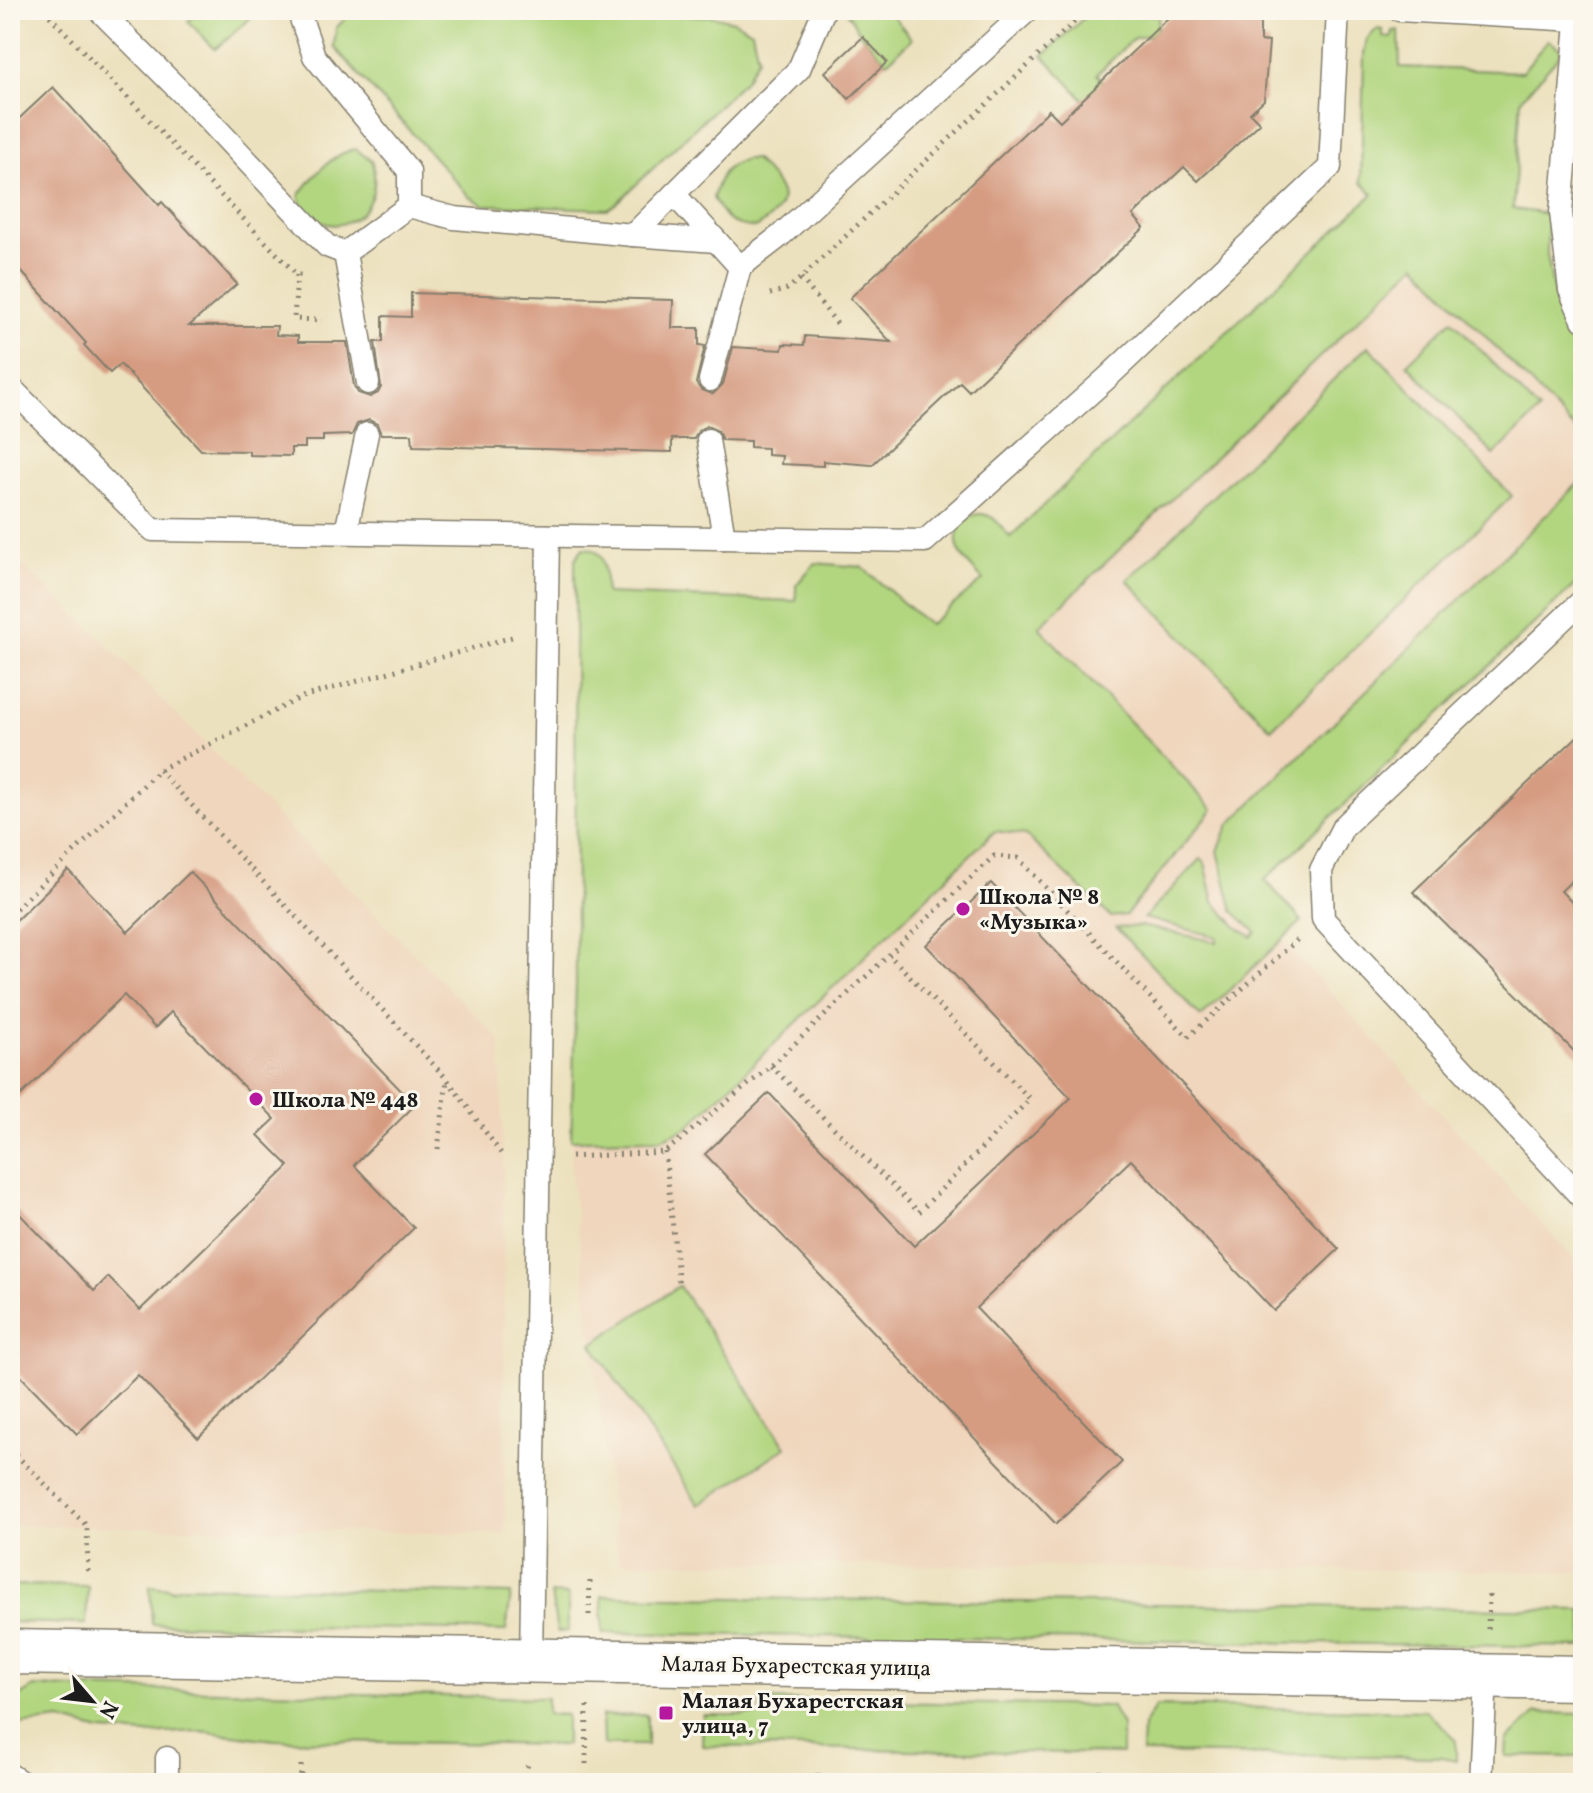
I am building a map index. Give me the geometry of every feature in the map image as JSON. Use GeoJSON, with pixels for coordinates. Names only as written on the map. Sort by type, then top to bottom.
{"type":"FeatureCollection","features":[{"type":"Feature","properties":{"kind":"street","name":"Малая Бухарестская улица"},"geometry":{"type":"LineString","coordinates":[[10,1652],[1583,1678]]}},
{"type":"Feature","properties":{"kind":"lane"},"geometry":{"type":"LineString","coordinates":[[99,10],[205,116],[327,246],[345,253]]}},
{"type":"Feature","properties":{"kind":"lane"},"geometry":{"type":"LineString","coordinates":[[298,10],[314,56],[409,171],[409,206]]}},
{"type":"Feature","properties":{"kind":"lane"},"geometry":{"type":"LineString","coordinates":[[633,235],[799,69],[824,10]]}},
{"type":"Feature","properties":{"kind":"lane"},"geometry":{"type":"LineString","coordinates":[[710,380],[740,267],[780,236],[1028,10]]}},
{"type":"Feature","properties":{"kind":"lane"},"geometry":{"type":"LineString","coordinates":[[10,387],[153,530],[925,541],[1107,378],[1330,167],[1338,10]]}},
{"type":"Feature","properties":{"kind":"lane"},"geometry":{"type":"LineString","coordinates":[[1399,10],[1577,15],[1561,213],[1570,290],[1583,320]]}},
{"type":"Feature","properties":{"kind":"lane"},"geometry":{"type":"LineString","coordinates":[[674,194],[740,267]]}},
{"type":"Feature","properties":{"kind":"lane"},"geometry":{"type":"LineString","coordinates":[[345,253],[409,206]]}},
{"type":"Feature","properties":{"kind":"lane"},"geometry":{"type":"LineString","coordinates":[[409,206],[454,218],[716,241]]}},
{"type":"Feature","properties":{"kind":"lane"},"geometry":{"type":"LineString","coordinates":[[345,253],[368,383]]}},
{"type":"Feature","properties":{"kind":"lane"},"geometry":{"type":"LineString","coordinates":[[346,532],[367,434]]}},
{"type":"Feature","properties":{"kind":"lane"},"geometry":{"type":"LineString","coordinates":[[708,440],[724,538]]}},
{"type":"Feature","properties":{"kind":"lane"},"geometry":{"type":"LineString","coordinates":[[531,1661],[548,536]]}},
{"type":"Feature","properties":{"kind":"lane"},"geometry":{"type":"LineString","coordinates":[[1583,600],[1343,827],[1321,870],[1323,919],[1583,1199]]}},
{"type":"Feature","properties":{"kind":"lane"},"geometry":{"type":"LineString","coordinates":[[1481,1783],[1486,1676]]}},
{"type":"Feature","properties":{"kind":"lane"},"geometry":{"type":"LineString","coordinates":[[167,1758],[167,1783]]}},
{"type":"Feature","properties":{"kind":"lane"},"geometry":{"type":"LineString","coordinates":[[10,1775],[22,1783]]}},
{"type":"Feature","properties":{"kind":"path"},"geometry":{"type":"LineString","coordinates":[[44,10],[297,275],[314,275]]}},
{"type":"Feature","properties":{"kind":"path"},"geometry":{"type":"LineString","coordinates":[[767,295],[787,289],[801,278],[1087,10]]}},
{"type":"Feature","properties":{"kind":"path"},"geometry":{"type":"LineString","coordinates":[[297,275],[294,319],[328,320]]}},
{"type":"Feature","properties":{"kind":"path"},"geometry":{"type":"LineString","coordinates":[[801,278],[838,325]]}},
{"type":"Feature","properties":{"kind":"path"},"geometry":{"type":"LineString","coordinates":[[10,914],[159,770],[302,697],[524,634],[545,633]]}},
{"type":"Feature","properties":{"kind":"path"},"geometry":{"type":"LineString","coordinates":[[159,770],[447,1079],[503,1157]]}},
{"type":"Feature","properties":{"kind":"path"},"geometry":{"type":"LineString","coordinates":[[571,1157],[665,1152],[771,1066],[994,856],[1018,858],[1188,1037],[1289,947]]}},
{"type":"Feature","properties":{"kind":"path"},"geometry":{"type":"LineString","coordinates":[[771,1066],[919,1212],[1030,1099],[889,955]]}},
{"type":"Feature","properties":{"kind":"path"},"geometry":{"type":"LineString","coordinates":[[438,1149],[447,1079]]}},
{"type":"Feature","properties":{"kind":"path"},"geometry":{"type":"LineString","coordinates":[[665,1152],[679,1286]]}},
{"type":"Feature","properties":{"kind":"path"},"geometry":{"type":"LineString","coordinates":[[10,1449],[87,1526],[88,1573]]}},
{"type":"Feature","properties":{"kind":"path"},"geometry":{"type":"LineString","coordinates":[[589,1620],[590,1580]]}},
{"type":"Feature","properties":{"kind":"path"},"geometry":{"type":"LineString","coordinates":[[586,1764],[587,1697]]}},
{"type":"Feature","properties":{"kind":"path"},"geometry":{"type":"LineString","coordinates":[[301,1761],[301,1783]]}},
{"type":"Feature","properties":{"kind":"path"},"geometry":{"type":"LineString","coordinates":[[524,1783],[528,1764]]}},
{"type":"Feature","properties":{"kind":"path"},"geometry":{"type":"LineString","coordinates":[[818,1767],[818,1783]]}},
{"type":"Feature","properties":{"kind":"path"},"geometry":{"type":"LineString","coordinates":[[1101,1770],[1101,1783]]}},
{"type":"Feature","properties":{"kind":"shaded area","name":"Школа № 8 «Музыка»"},"geometry":{"type":"Polygon","coordinates":[[[1408,240],[1583,424],[1583,520],[1217,871],[1583,1269],[1583,1572],[619,1562],[571,1172],[575,1008],[891,689],[1408,240]]]}},
{"type":"Feature","properties":{"kind":"shaded area","name":"Школа № 448"},"geometry":{"type":"Polygon","coordinates":[[[10,554],[96,634],[500,1040],[505,1534],[10,1525],[10,554]]]}},
{"type":"Feature","properties":{"kind":"green space"},"geometry":{"type":"Polygon","coordinates":[[[202,10],[260,10],[215,49],[188,21],[202,10]]]}},
{"type":"Feature","properties":{"kind":"green space"},"geometry":{"type":"Polygon","coordinates":[[[354,10],[527,10],[712,16],[734,21],[752,31],[758,58],[745,80],[608,209],[484,205],[469,196],[334,47],[336,28],[354,10]]]}},
{"type":"Feature","properties":{"kind":"green space"},"geometry":{"type":"Polygon","coordinates":[[[845,10],[888,10],[912,39],[887,62],[863,37],[845,10]]]}},
{"type":"Feature","properties":{"kind":"green space"},"geometry":{"type":"Polygon","coordinates":[[[1091,11],[1159,15],[1157,29],[1151,35],[1134,38],[1097,74],[1104,82],[1086,102],[1043,56],[1091,11]]]}},
{"type":"Feature","properties":{"kind":"green space"},"geometry":{"type":"Polygon","coordinates":[[[1377,29],[1383,30],[1383,37],[1392,38],[1393,31],[1399,30],[1400,67],[1522,72],[1548,40],[1561,49],[1559,56],[1521,99],[1513,209],[1548,214],[1547,254],[1557,312],[1583,360],[1583,438],[1416,264],[1039,627],[1213,809],[1126,915],[1111,917],[1025,835],[995,831],[687,1128],[661,1139],[571,1140],[576,983],[575,559],[583,548],[598,553],[604,564],[606,594],[796,601],[796,585],[815,563],[862,567],[929,625],[983,580],[959,550],[957,534],[964,521],[970,516],[985,514],[993,518],[1010,537],[1373,194],[1361,182],[1364,53],[1367,39],[1377,29]]]}},
{"type":"Feature","properties":{"kind":"green space"},"geometry":{"type":"Polygon","coordinates":[[[355,149],[372,161],[374,182],[370,200],[361,213],[348,222],[334,225],[320,222],[308,212],[299,196],[331,161],[355,149]]]}},
{"type":"Feature","properties":{"kind":"green space"},"geometry":{"type":"Polygon","coordinates":[[[745,159],[754,159],[772,178],[781,194],[777,210],[756,228],[729,221],[713,198],[723,173],[745,159]]]}},
{"type":"Feature","properties":{"kind":"green space"},"geometry":{"type":"Polygon","coordinates":[[[1452,320],[1539,411],[1494,455],[1407,364],[1452,320]]]}},
{"type":"Feature","properties":{"kind":"green space"},"geometry":{"type":"Polygon","coordinates":[[[1368,346],[1512,496],[1271,729],[1127,580],[1368,346]]]}},
{"type":"Feature","properties":{"kind":"green space"},"geometry":{"type":"Polygon","coordinates":[[[1583,479],[1583,577],[1265,880],[1302,921],[1201,1017],[1116,928],[1141,926],[1217,942],[1217,937],[1144,918],[1201,859],[1205,863],[1214,902],[1237,927],[1252,937],[1256,932],[1233,911],[1218,851],[1229,825],[1583,479]]]}},
{"type":"Feature","properties":{"kind":"green space"},"geometry":{"type":"Polygon","coordinates":[[[679,1286],[786,1447],[699,1505],[592,1344],[679,1286]]]}},
{"type":"Feature","properties":{"kind":"green space"},"geometry":{"type":"Polygon","coordinates":[[[10,1585],[88,1586],[86,1624],[10,1622],[10,1585]]]}},
{"type":"Feature","properties":{"kind":"green space"},"geometry":{"type":"Polygon","coordinates":[[[150,1586],[171,1590],[181,1586],[511,1594],[506,1631],[152,1624],[150,1586]]]}},
{"type":"Feature","properties":{"kind":"green space"},"geometry":{"type":"Polygon","coordinates":[[[551,1594],[568,1595],[568,1631],[557,1632],[551,1594]]]}},
{"type":"Feature","properties":{"kind":"green space"},"geometry":{"type":"Polygon","coordinates":[[[602,1596],[1583,1610],[1583,1647],[603,1633],[602,1596]]]}},
{"type":"Feature","properties":{"kind":"green space"},"geometry":{"type":"Polygon","coordinates":[[[34,1687],[547,1698],[547,1714],[566,1715],[566,1745],[274,1740],[200,1731],[147,1734],[100,1731],[61,1720],[10,1726],[10,1702],[34,1687]]]}},
{"type":"Feature","properties":{"kind":"green space"},"geometry":{"type":"Polygon","coordinates":[[[761,1700],[1111,1706],[1122,1725],[1122,1754],[702,1746],[703,1715],[760,1715],[761,1700]]]}},
{"type":"Feature","properties":{"kind":"green space"},"geometry":{"type":"Polygon","coordinates":[[[1156,1706],[1426,1711],[1456,1739],[1456,1760],[1442,1757],[1142,1753],[1143,1726],[1156,1706]]]}},
{"type":"Feature","properties":{"kind":"green space"},"geometry":{"type":"Polygon","coordinates":[[[1536,1713],[1583,1714],[1583,1757],[1506,1756],[1507,1740],[1536,1713]]]}},
{"type":"Feature","properties":{"kind":"green space"},"geometry":{"type":"Polygon","coordinates":[[[647,1715],[647,1745],[603,1745],[602,1716],[647,1715]]]}},
{"type":"Feature","properties":{"kind":"building"},"geometry":{"type":"Polygon","coordinates":[[[1191,10],[1232,10],[1231,18],[1260,19],[1260,41],[1269,42],[1264,100],[1250,113],[1260,123],[1198,181],[1184,167],[1133,215],[1144,228],[969,391],[960,382],[872,465],[823,461],[823,466],[781,464],[782,456],[767,455],[767,448],[750,447],[750,441],[722,440],[718,431],[707,426],[699,430],[694,439],[672,439],[672,452],[413,446],[412,434],[381,434],[377,424],[369,420],[357,424],[352,435],[323,436],[323,441],[305,441],[305,448],[291,448],[291,456],[201,450],[120,364],[110,373],[10,259],[10,127],[53,87],[159,205],[162,202],[237,284],[189,326],[277,326],[276,335],[298,336],[298,342],[347,342],[354,386],[358,393],[370,397],[378,393],[381,387],[375,342],[383,342],[383,316],[411,317],[411,293],[673,300],[672,328],[699,328],[699,345],[705,346],[696,383],[701,390],[713,394],[723,384],[733,347],[782,350],[783,344],[804,345],[805,336],[891,342],[850,298],[1049,110],[1060,121],[1169,17],[1191,17],[1191,10]]]}},
{"type":"Feature","properties":{"kind":"building"},"geometry":{"type":"Polygon","coordinates":[[[863,37],[887,62],[849,99],[825,72],[863,37]]]}},
{"type":"Feature","properties":{"kind":"building"},"geometry":{"type":"Polygon","coordinates":[[[1583,731],[1583,870],[1561,891],[1583,914],[1583,1060],[1413,892],[1583,731]]]}},
{"type":"Feature","properties":{"kind":"building"},"geometry":{"type":"Polygon","coordinates":[[[68,870],[128,932],[190,872],[415,1105],[354,1165],[414,1228],[198,1438],[138,1375],[77,1434],[10,1365],[10,1204],[94,1291],[108,1277],[140,1310],[289,1166],[258,1135],[275,1119],[171,1012],[155,1028],[124,995],[10,1106],[10,926],[68,870]]]}},
{"type":"Feature","properties":{"kind":"building"},"geometry":{"type":"Polygon","coordinates":[[[991,883],[1339,1249],[1274,1311],[1131,1160],[976,1308],[1122,1462],[1056,1524],[705,1154],[769,1093],[914,1246],[1071,1098],[926,945],[991,883]]]}},
{"type":"Feature","properties":{"kind":"place","name":"Школа № 8 «Музыка»"},"geometry":{"type":"Point","coordinates":[963,909]}},
{"type":"Feature","properties":{"kind":"place","name":"Школа № 448"},"geometry":{"type":"Point","coordinates":[256,1099]}},
{"type":"Feature","properties":{"kind":"place","name":"Малая Бухарестская улица, 7"},"geometry":{"type":"Point","coordinates":[666,1713]}}]}
